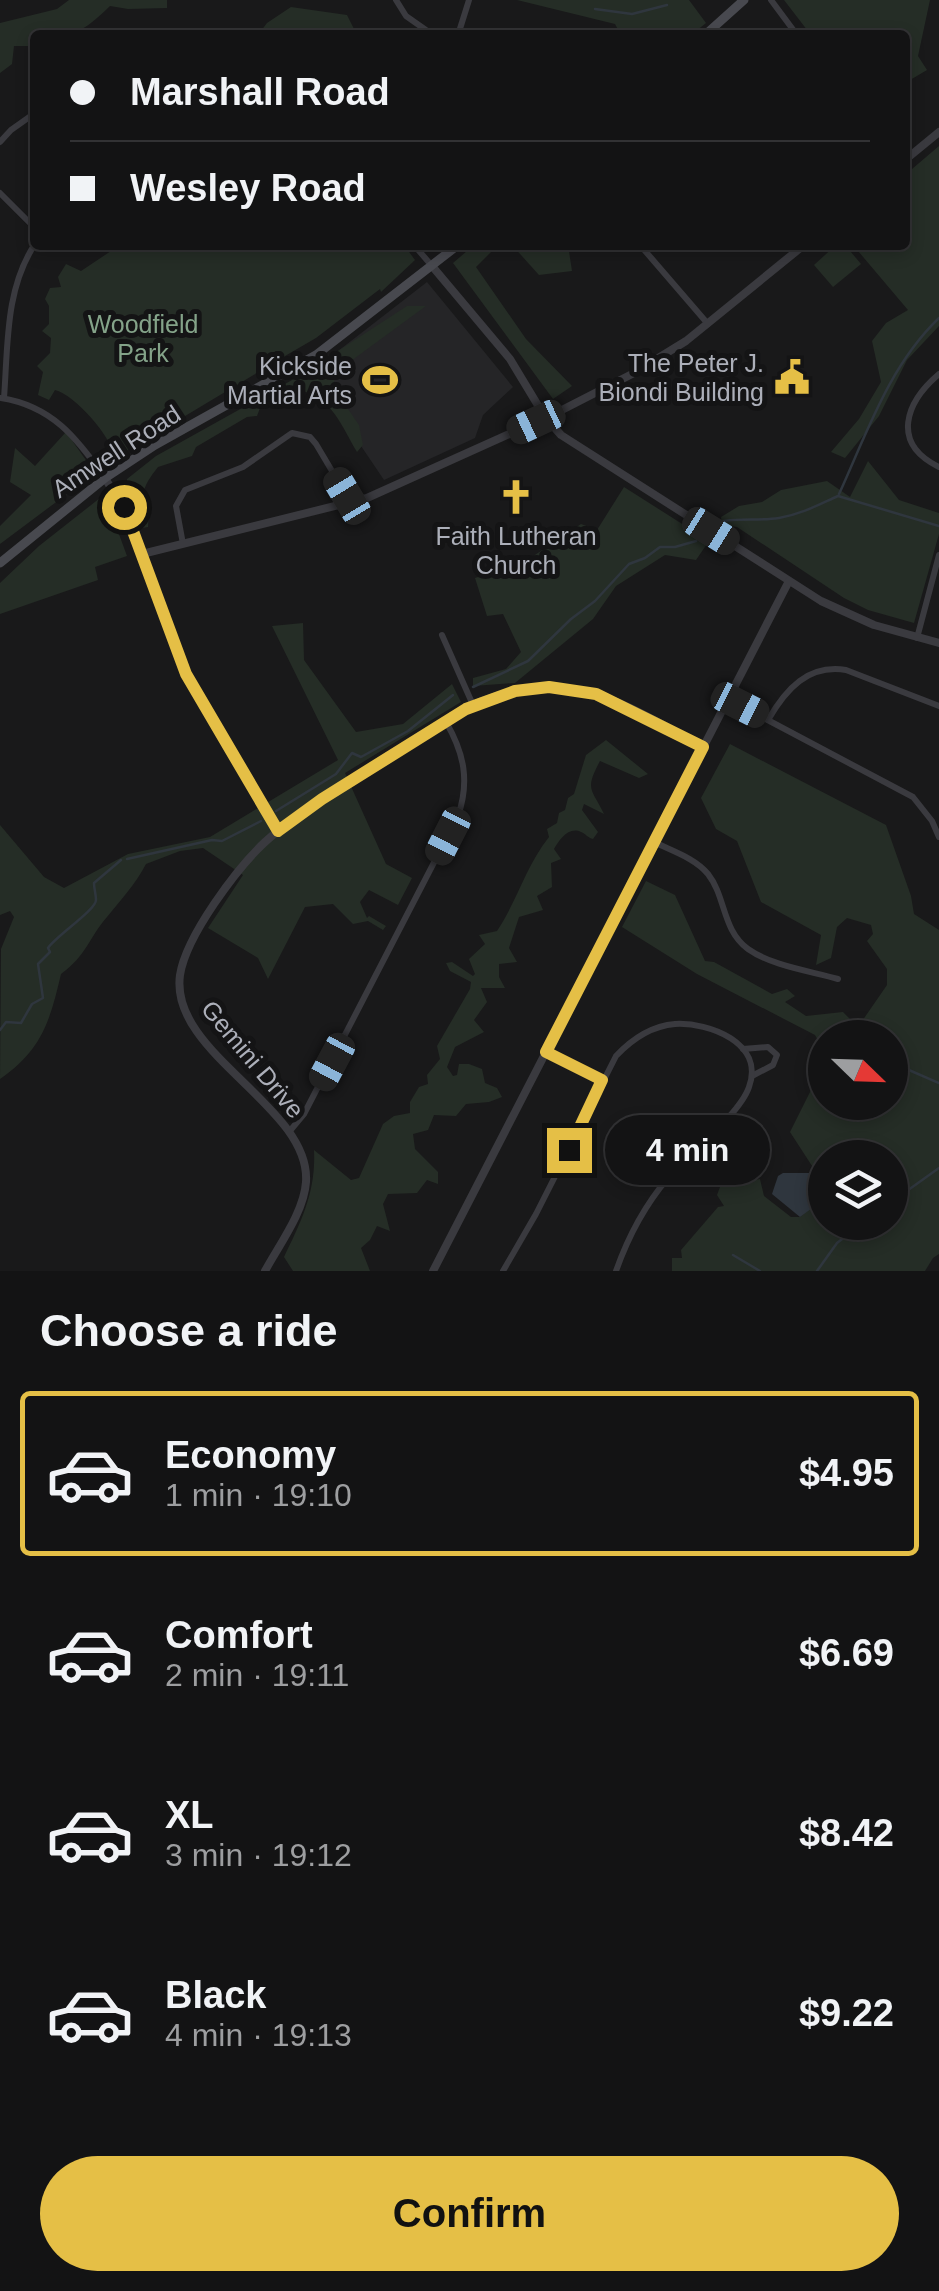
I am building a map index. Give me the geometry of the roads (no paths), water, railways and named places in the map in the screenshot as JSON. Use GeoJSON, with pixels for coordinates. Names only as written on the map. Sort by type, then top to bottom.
{"type":"FeatureCollection","features":[{"type":"Feature","properties":{"kind":"main road"},"geometry":{"type":"LineString","coordinates":[[711,30],[744,0]]}},
{"type":"Feature","properties":{"kind":"main road","name":"Amwell Road"},"geometry":{"type":"LineString","coordinates":[[0,564],[105,478],[155,445],[316,355],[452,250]]}},
{"type":"Feature","properties":{"kind":"street"},"geometry":{"type":"LineString","coordinates":[[396,0],[406,16],[426,30]]}},
{"type":"Feature","properties":{"kind":"street"},"geometry":{"type":"LineString","coordinates":[[460,30],[469,0]]}},
{"type":"Feature","properties":{"kind":"street"},"geometry":{"type":"LineString","coordinates":[[771,0],[793,30]]}},
{"type":"Feature","properties":{"kind":"street"},"geometry":{"type":"LineString","coordinates":[[0,142],[30,117]]}},
{"type":"Feature","properties":{"kind":"street"},"geometry":{"type":"LineString","coordinates":[[910,156],[939,132]]}},
{"type":"Feature","properties":{"kind":"street"},"geometry":{"type":"LineString","coordinates":[[0,193],[30,223]]}},
{"type":"Feature","properties":{"kind":"street"},"geometry":{"type":"LineString","coordinates":[[32,250],[14,294],[2,398],[33,406],[54,417],[76,438],[105,478],[129,518],[186,674],[278,831]]}},
{"type":"Feature","properties":{"kind":"street"},"geometry":{"type":"LineString","coordinates":[[418,250],[510,359],[545,418],[561,435],[837,610],[939,643]]}},
{"type":"Feature","properties":{"kind":"street"},"geometry":{"type":"LineString","coordinates":[[644,250],[708,324]]}},
{"type":"Feature","properties":{"kind":"street"},"geometry":{"type":"LineString","coordinates":[[142,554],[388,490],[545,418],[651,363],[708,324],[798,250]]}},
{"type":"Feature","properties":{"kind":"street"},"geometry":{"type":"LineString","coordinates":[[939,374],[917,394],[908,415],[908,426],[921,456],[939,468]]}},
{"type":"Feature","properties":{"kind":"street"},"geometry":{"type":"LineString","coordinates":[[182,544],[176,511],[185,490],[243,468],[292,433],[316,444],[351,502]]}},
{"type":"Feature","properties":{"kind":"street"},"geometry":{"type":"LineString","coordinates":[[917,638],[939,555]]}},
{"type":"Feature","properties":{"kind":"street"},"geometry":{"type":"LineString","coordinates":[[433,1271],[789,581]]}},
{"type":"Feature","properties":{"kind":"street"},"geometry":{"type":"LineString","coordinates":[[442,635],[473,705]]}},
{"type":"Feature","properties":{"kind":"street"},"geometry":{"type":"LineString","coordinates":[[768,720],[792,686],[806,675],[832,668],[939,706]]}},
{"type":"Feature","properties":{"kind":"street","name":"Gemini Drive"},"geometry":{"type":"LineString","coordinates":[[265,1271],[305,1190],[303,1156],[289,1132],[194,1028],[182,1004],[180,985],[187,953],[224,888],[278,831],[473,705],[525,689],[580,690],[612,700],[703,747]]}},
{"type":"Feature","properties":{"kind":"street"},"geometry":{"type":"LineString","coordinates":[[728,699],[913,797],[932,821],[939,838]]}},
{"type":"Feature","properties":{"kind":"street"},"geometry":{"type":"LineString","coordinates":[[289,1132],[314,1096],[458,816],[465,790],[464,762],[446,722]]}},
{"type":"Feature","properties":{"kind":"street"},"geometry":{"type":"LineString","coordinates":[[654,842],[706,872],[731,930],[746,948],[770,960],[838,978]]}},
{"type":"Feature","properties":{"kind":"street"},"geometry":{"type":"LineString","coordinates":[[502,1271],[544,1198],[602,1080],[626,1045],[637,1036],[665,1026],[704,1026],[722,1033],[743,1049],[752,1076],[749,1088],[656,1194],[616,1271]]}},
{"type":"Feature","properties":{"kind":"street"},"geometry":{"type":"LineString","coordinates":[[743,1049],[768,1048],[777,1055],[773,1065],[752,1076]]}},
{"type":"Feature","properties":{"kind":"street"},"geometry":{"type":"LineString","coordinates":[[546,1052],[602,1080]]}},
{"type":"Feature","properties":{"kind":"waterway"},"geometry":{"type":"LineString","coordinates":[[595,9],[632,14],[667,5]]}},
{"type":"Feature","properties":{"kind":"waterway"},"geometry":{"type":"LineString","coordinates":[[839,494],[893,379],[939,318]]}},
{"type":"Feature","properties":{"kind":"waterway"},"geometry":{"type":"LineString","coordinates":[[724,521],[787,516],[838,496],[939,526]]}},
{"type":"Feature","properties":{"kind":"waterway"},"geometry":{"type":"LineString","coordinates":[[473,687],[528,661],[595,601],[629,564],[660,547],[696,541]]}},
{"type":"Feature","properties":{"kind":"waterway"},"geometry":{"type":"LineString","coordinates":[[276,811],[336,774],[352,753],[361,757],[408,731],[453,695]]}},
{"type":"Feature","properties":{"kind":"waterway"},"geometry":{"type":"LineString","coordinates":[[127,859],[222,841],[261,821]]}},
{"type":"Feature","properties":{"kind":"waterway"},"geometry":{"type":"LineString","coordinates":[[0,1030],[6,1022],[21,1023],[32,1004],[43,998],[38,964],[50,952],[52,943],[94,904],[94,883],[121,860]]}},
{"type":"Feature","properties":{"kind":"waterway"},"geometry":{"type":"LineString","coordinates":[[908,1070],[939,1083]]}},
{"type":"Feature","properties":{"kind":"waterway"},"geometry":{"type":"LineString","coordinates":[[908,1190],[939,1168]]}},
{"type":"Feature","properties":{"kind":"waterway"},"geometry":{"type":"LineString","coordinates":[[817,1271],[841,1240]]}},
{"type":"Feature","properties":{"kind":"waterway"},"geometry":{"type":"LineString","coordinates":[[733,1255],[760,1271]]}},
{"type":"Feature","properties":{"kind":"place","name":"The Peter J. Biondi Building"},"geometry":{"type":"Point","coordinates":[792,377]}},
{"type":"Feature","properties":{"kind":"place","name":"Kickside Martial Arts"},"geometry":{"type":"Point","coordinates":[380,380]}},
{"type":"Feature","properties":{"kind":"place","name":"Faith Lutheran Church"},"geometry":{"type":"Point","coordinates":[516,497]}},
{"type":"Feature","properties":{"kind":"park label","name":"Woodfield Park"},"geometry":{"type":"Point","coordinates":[143,338]}}]}
